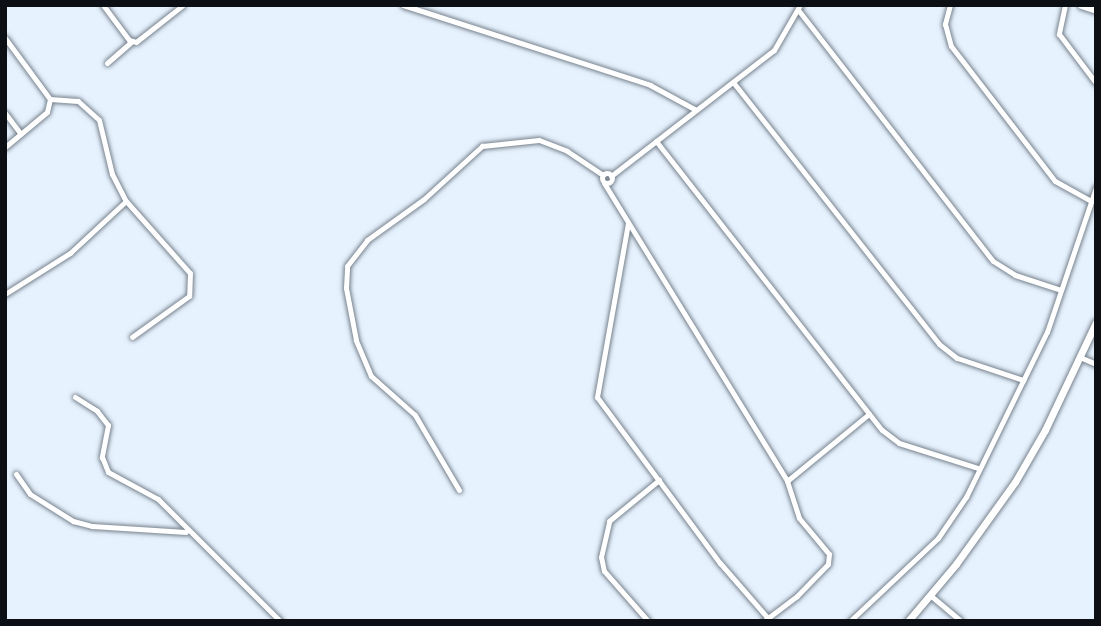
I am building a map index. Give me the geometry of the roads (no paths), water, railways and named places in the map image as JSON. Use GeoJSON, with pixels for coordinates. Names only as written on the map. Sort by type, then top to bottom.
{"type":"FeatureCollection","features":[{"type":"Feature","properties":{"kind":"street"},"geometry":{"type":"LineString","coordinates":[[103,5],[131,42]]}},
{"type":"Feature","properties":{"kind":"street"},"geometry":{"type":"LineString","coordinates":[[107,63],[131,42],[138,41],[183,5]]}},
{"type":"Feature","properties":{"kind":"street"},"geometry":{"type":"LineString","coordinates":[[405,5],[650,85],[696,110]]}},
{"type":"Feature","properties":{"kind":"street"},"geometry":{"type":"LineString","coordinates":[[950,5],[945,24],[951,46],[1055,181],[1091,201]]}},
{"type":"Feature","properties":{"kind":"street"},"geometry":{"type":"LineString","coordinates":[[1065,5],[1059,34],[1096,83]]}},
{"type":"Feature","properties":{"kind":"street"},"geometry":{"type":"LineString","coordinates":[[1081,5],[1096,10]]}},
{"type":"Feature","properties":{"kind":"street"},"geometry":{"type":"LineString","coordinates":[[604,183],[782,41],[800,8],[993,261],[1015,275],[1061,290]]}},
{"type":"Feature","properties":{"kind":"street"},"geometry":{"type":"LineString","coordinates":[[5,38],[50,99],[47,112],[5,147]]}},
{"type":"Feature","properties":{"kind":"street"},"geometry":{"type":"LineString","coordinates":[[733,82],[939,344],[957,358],[1023,380]]}},
{"type":"Feature","properties":{"kind":"street"},"geometry":{"type":"LineString","coordinates":[[50,99],[78,101],[99,120],[112,174],[126,201],[190,273],[189,296],[132,337]]}},
{"type":"Feature","properties":{"kind":"street"},"geometry":{"type":"LineString","coordinates":[[5,113],[21,134]]}},
{"type":"Feature","properties":{"kind":"street"},"geometry":{"type":"LineString","coordinates":[[459,490],[415,415],[368,369],[348,302],[347,267],[367,240],[424,199],[482,146],[539,140],[567,151],[603,175],[611,176]]}},
{"type":"Feature","properties":{"kind":"street"},"geometry":{"type":"LineString","coordinates":[[656,141],[869,414],[899,443],[978,468]]}},
{"type":"Feature","properties":{"kind":"street"},"geometry":{"type":"LineString","coordinates":[[603,175],[604,183],[628,222],[787,481],[799,518],[830,559],[797,596],[766,619],[720,563],[597,397],[596,389],[611,333],[628,222]]}},
{"type":"Feature","properties":{"kind":"street"},"geometry":{"type":"LineString","coordinates":[[850,621],[938,538],[966,497],[1047,332],[1096,187]]}},
{"type":"Feature","properties":{"kind":"street"},"geometry":{"type":"LineString","coordinates":[[5,294],[70,253],[126,201]]}},
{"type":"Feature","properties":{"kind":"street"},"geometry":{"type":"LineString","coordinates":[[908,621],[1015,482],[1082,358],[1096,322]]}},
{"type":"Feature","properties":{"kind":"street"},"geometry":{"type":"LineString","coordinates":[[1082,358],[1096,364]]}},
{"type":"Feature","properties":{"kind":"street"},"geometry":{"type":"LineString","coordinates":[[75,397],[97,411],[108,425],[102,457],[108,472],[159,499],[187,532],[280,621]]}},
{"type":"Feature","properties":{"kind":"street"},"geometry":{"type":"LineString","coordinates":[[787,481],[869,414]]}},
{"type":"Feature","properties":{"kind":"street"},"geometry":{"type":"LineString","coordinates":[[16,474],[30,494],[73,521],[92,526],[187,532]]}},
{"type":"Feature","properties":{"kind":"street"},"geometry":{"type":"LineString","coordinates":[[648,621],[604,571],[601,557],[609,521],[659,480]]}},
{"type":"Feature","properties":{"kind":"street"},"geometry":{"type":"LineString","coordinates":[[930,595],[961,621]]}}]}
